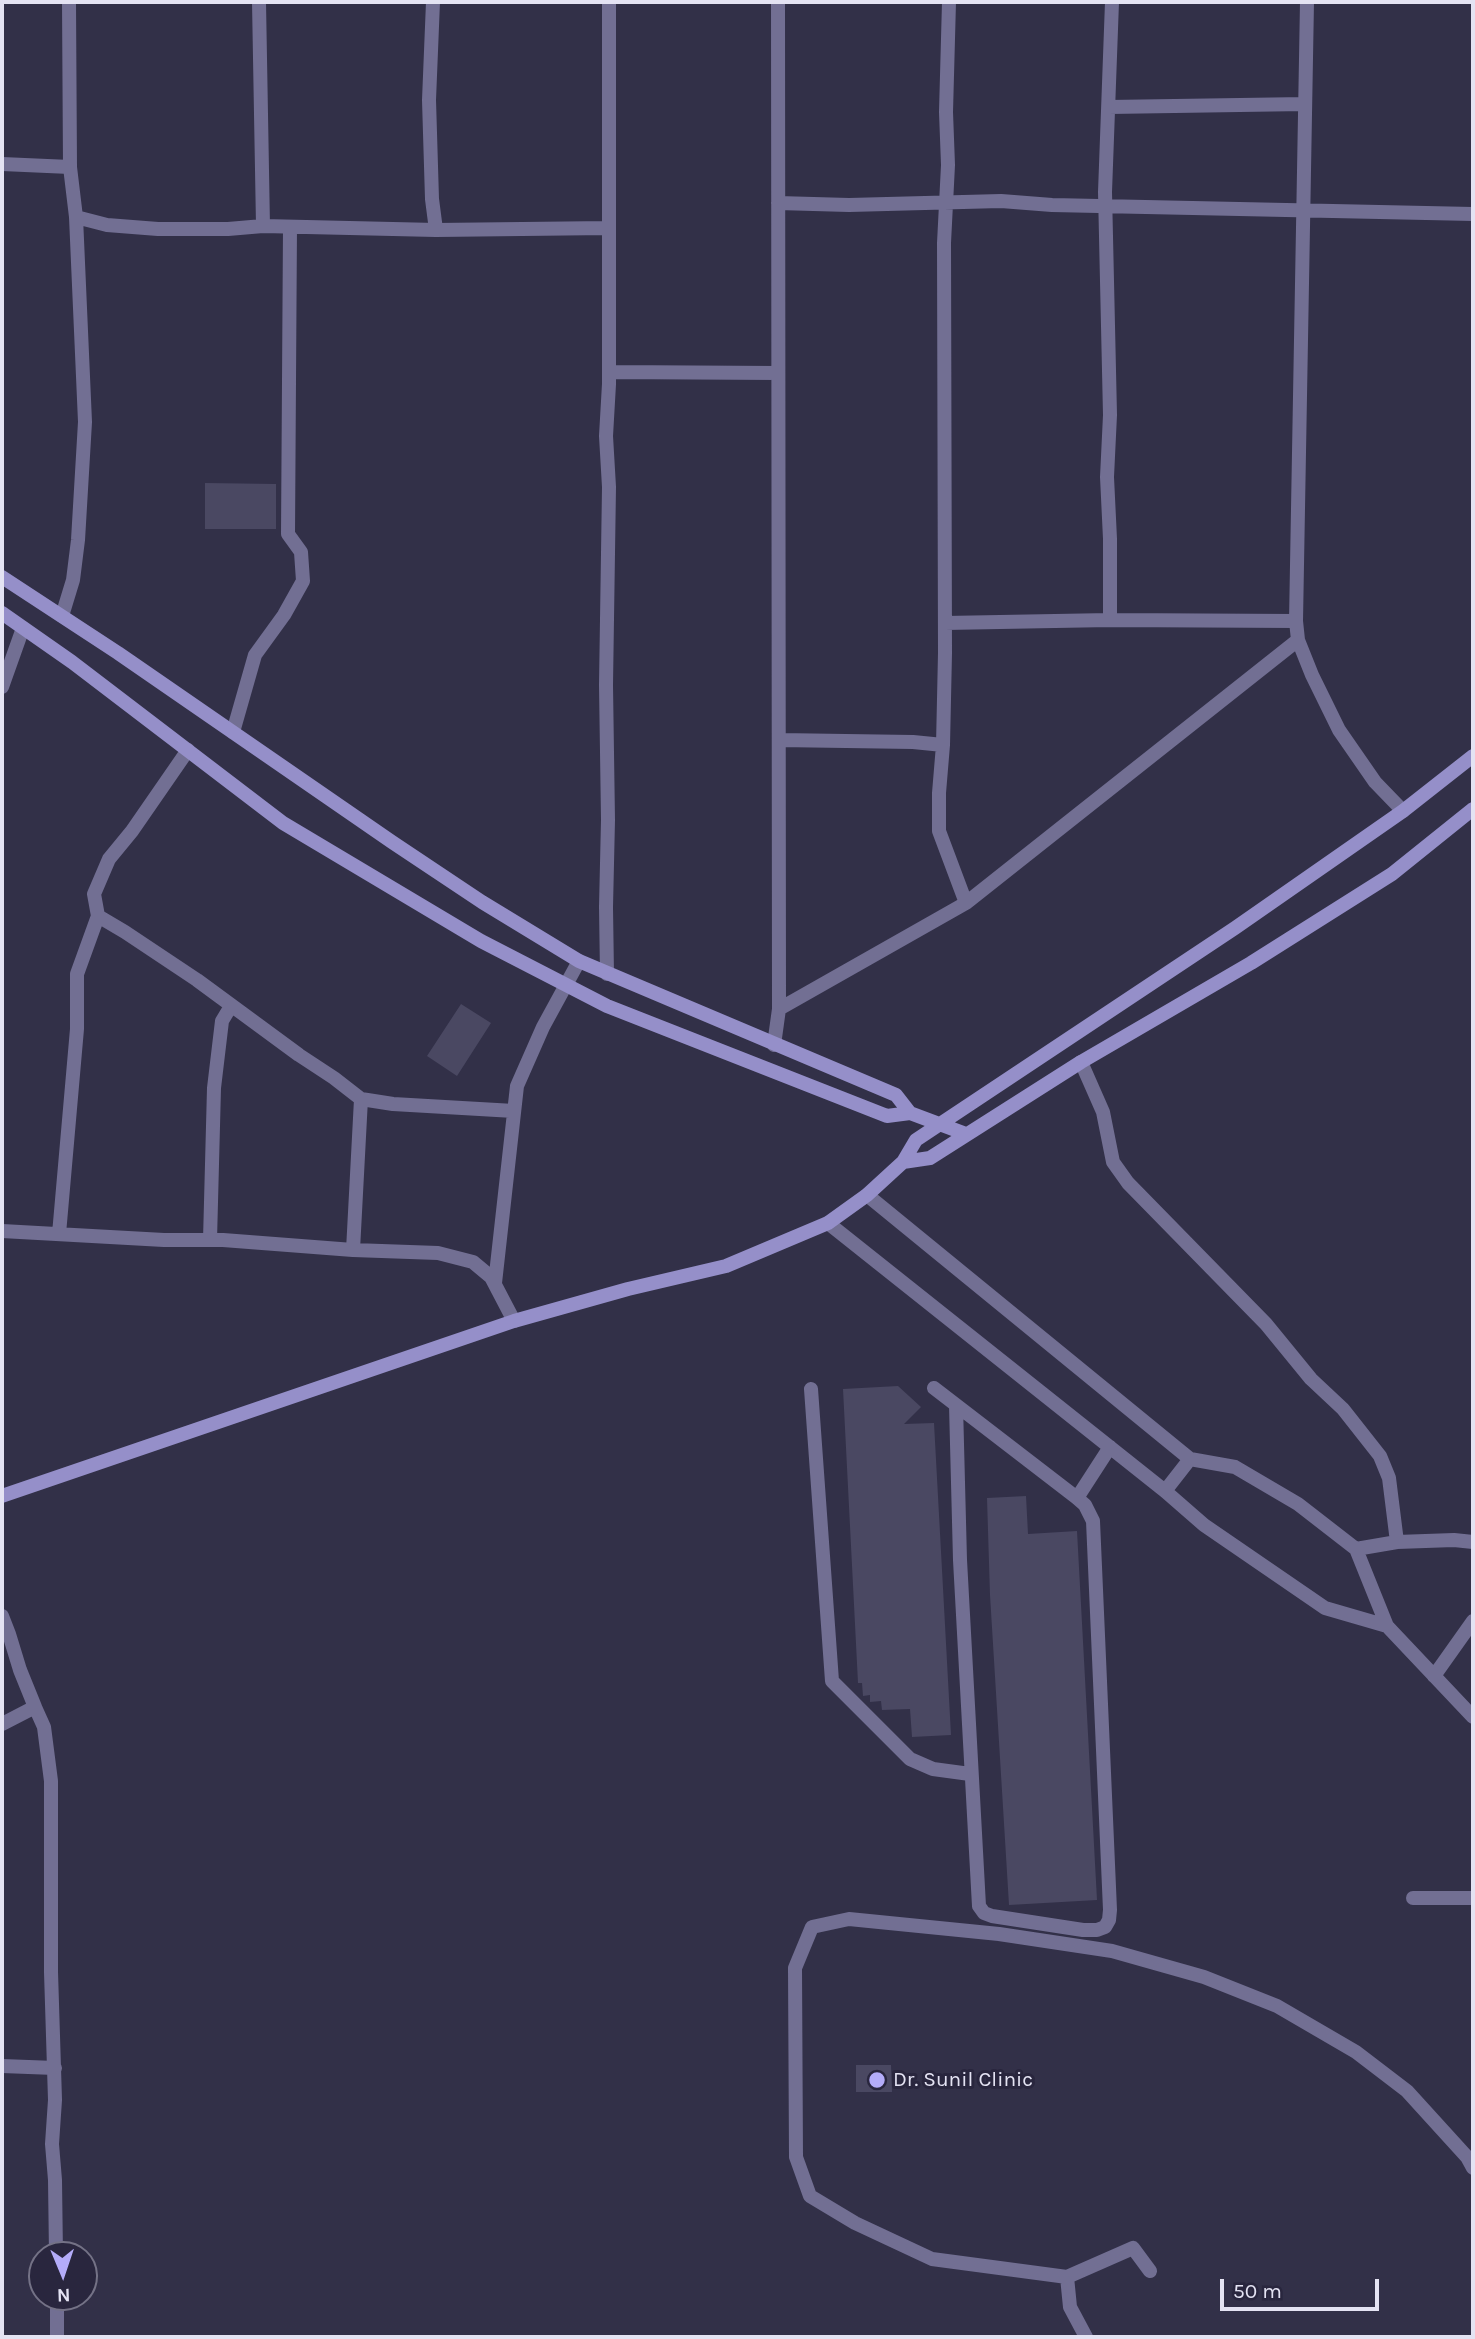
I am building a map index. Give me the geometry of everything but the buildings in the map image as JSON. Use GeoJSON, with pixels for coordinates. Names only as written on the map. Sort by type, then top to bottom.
{"type":"FeatureCollection","features":[{"type":"Feature","properties":{"kind":"street"},"geometry":{"type":"LineString","coordinates":[[62,616],[73,580],[85,422],[76,216],[70,167],[69,2]]}},
{"type":"Feature","properties":{"kind":"street"},"geometry":{"type":"LineString","coordinates":[[259,2],[263,226]]}},
{"type":"Feature","properties":{"kind":"street"},"geometry":{"type":"LineString","coordinates":[[433,2],[429,100],[432,200],[436,230]]}},
{"type":"Feature","properties":{"kind":"street"},"geometry":{"type":"LineString","coordinates":[[607,974],[606,685],[609,487],[606,436],[609,372],[609,2]]}},
{"type":"Feature","properties":{"kind":"street"},"geometry":{"type":"LineString","coordinates":[[774,1045],[779,1009],[778,2]]}},
{"type":"Feature","properties":{"kind":"street"},"geometry":{"type":"LineString","coordinates":[[948,2],[942,463],[945,623],[939,831],[966,903]]}},
{"type":"Feature","properties":{"kind":"street"},"geometry":{"type":"LineString","coordinates":[[1110,620],[1106,205],[1112,2]]}},
{"type":"Feature","properties":{"kind":"street"},"geometry":{"type":"LineString","coordinates":[[1307,2],[1296,621],[1298,640],[1339,730],[1375,782],[1403,811]]}},
{"type":"Feature","properties":{"kind":"street"},"geometry":{"type":"LineString","coordinates":[[1110,107],[1305,104]]}},
{"type":"Feature","properties":{"kind":"street"},"geometry":{"type":"LineString","coordinates":[[2,164],[70,167]]}},
{"type":"Feature","properties":{"kind":"street"},"geometry":{"type":"LineString","coordinates":[[778,203],[849,205],[1001,201],[1052,205],[1473,214]]}},
{"type":"Feature","properties":{"kind":"street"},"geometry":{"type":"LineString","coordinates":[[76,216],[107,225],[158,229],[263,226],[436,230],[608,228]]}},
{"type":"Feature","properties":{"kind":"street"},"geometry":{"type":"LineString","coordinates":[[233,732],[255,655],[284,615],[303,581],[301,552],[288,534],[290,228]]}},
{"type":"Feature","properties":{"kind":"street"},"geometry":{"type":"LineString","coordinates":[[609,372],[778,373]]}},
{"type":"Feature","properties":{"kind":"street"},"geometry":{"type":"LineString","coordinates":[[2,577],[459,887],[579,961],[896,1095],[910,1113]]}},
{"type":"Feature","properties":{"kind":"street"},"geometry":{"type":"LineString","coordinates":[[2,613],[72,662],[283,823],[481,941],[607,1006],[887,1116],[910,1113],[966,1134]]}},
{"type":"Feature","properties":{"kind":"street"},"geometry":{"type":"LineString","coordinates":[[945,623],[1296,621]]}},
{"type":"Feature","properties":{"kind":"street"},"geometry":{"type":"LineString","coordinates":[[2,687],[23,628]]}},
{"type":"Feature","properties":{"kind":"street"},"geometry":{"type":"LineString","coordinates":[[779,1009],[966,903],[1298,640]]}},
{"type":"Feature","properties":{"kind":"street"},"geometry":{"type":"LineString","coordinates":[[779,740],[943,745]]}},
{"type":"Feature","properties":{"kind":"street"},"geometry":{"type":"LineString","coordinates":[[59,1234],[77,1029],[77,974],[98,916],[94,894],[109,859],[132,831],[188,750]]}},
{"type":"Feature","properties":{"kind":"street"},"geometry":{"type":"LineString","coordinates":[[2,1496],[514,1321],[628,1289],[726,1266],[828,1223],[867,1195],[903,1162],[916,1140],[1235,928],[1403,811],[1473,756]]}},
{"type":"Feature","properties":{"kind":"street"},"geometry":{"type":"LineString","coordinates":[[903,1162],[930,1158],[1081,1062],[1251,963],[1392,874],[1473,809]]}},
{"type":"Feature","properties":{"kind":"street"},"geometry":{"type":"LineString","coordinates":[[98,916],[125,932],[361,1099],[393,1104],[514,1111]]}},
{"type":"Feature","properties":{"kind":"street"},"geometry":{"type":"LineString","coordinates":[[495,1283],[517,1086],[542,1027],[579,961]]}},
{"type":"Feature","properties":{"kind":"street"},"geometry":{"type":"LineString","coordinates":[[210,1240],[214,1088],[222,1021],[231,1006]]}},
{"type":"Feature","properties":{"kind":"street"},"geometry":{"type":"LineString","coordinates":[[1081,1062],[1103,1112],[1113,1162],[1128,1183],[1266,1324],[1311,1379],[1343,1409],[1371,1442],[1389,1478],[1396,1542]]}},
{"type":"Feature","properties":{"kind":"street"},"geometry":{"type":"LineString","coordinates":[[353,1250],[361,1099]]}},
{"type":"Feature","properties":{"kind":"street"},"geometry":{"type":"LineString","coordinates":[[867,1195],[1190,1459],[1235,1467],[1298,1504],[1356,1549],[1387,1626],[1473,1717]]}},
{"type":"Feature","properties":{"kind":"street"},"geometry":{"type":"LineString","coordinates":[[828,1223],[1166,1491],[1204,1525],[1325,1608],[1387,1626]]}},
{"type":"Feature","properties":{"kind":"street"},"geometry":{"type":"LineString","coordinates":[[2,1231],[438,1253],[473,1262],[495,1283],[514,1321]]}},
{"type":"Feature","properties":{"kind":"street"},"geometry":{"type":"LineString","coordinates":[[934,1388],[1077,1498],[1090,1511],[1093,1521],[1110,1910],[1105,1927],[1083,1930],[984,1913],[979,1906],[970,1774],[956,1405]]}},
{"type":"Feature","properties":{"kind":"street"},"geometry":{"type":"LineString","coordinates":[[811,1389],[832,1681],[910,1759],[933,1769],[970,1774]]}},
{"type":"Feature","properties":{"kind":"street"},"geometry":{"type":"LineString","coordinates":[[1077,1498],[1110,1447]]}},
{"type":"Feature","properties":{"kind":"street"},"geometry":{"type":"LineString","coordinates":[[1166,1491],[1190,1459]]}},
{"type":"Feature","properties":{"kind":"street"},"geometry":{"type":"LineString","coordinates":[[1356,1549],[1396,1542],[1473,1542]]}},
{"type":"Feature","properties":{"kind":"street"},"geometry":{"type":"LineString","coordinates":[[2,1616],[20,1670],[44,1727],[51,1781],[51,1959],[55,2068],[52,2144],[56,2241]]}},
{"type":"Feature","properties":{"kind":"street"},"geometry":{"type":"LineString","coordinates":[[1434,1676],[1473,1621]]}},
{"type":"Feature","properties":{"kind":"street"},"geometry":{"type":"LineString","coordinates":[[2,1724],[36,1707]]}},
{"type":"Feature","properties":{"kind":"street"},"geometry":{"type":"LineString","coordinates":[[1413,1898],[1473,1898]]}},
{"type":"Feature","properties":{"kind":"street"},"geometry":{"type":"LineString","coordinates":[[1150,2271],[1133,2248],[1067,2277],[932,2259],[855,2223],[810,2196],[796,2157],[794,1968],[812,1927],[849,1919],[999,1934],[1112,1951],[1204,1977],[1277,2006],[1356,2052],[1407,2091],[1473,2168]]}},
{"type":"Feature","properties":{"kind":"street"},"geometry":{"type":"LineString","coordinates":[[2,2066],[55,2068]]}},
{"type":"Feature","properties":{"kind":"street"},"geometry":{"type":"LineString","coordinates":[[1067,2277],[1070,2307],[1086,2337]]}},
{"type":"Feature","properties":{"kind":"street"},"geometry":{"type":"LineString","coordinates":[[57,2311],[57,2337]]}},
{"type":"Feature","properties":{"kind":"place","name":"Dr. Sunil Clinic"},"geometry":{"type":"Point","coordinates":[877,2080]}}]}
